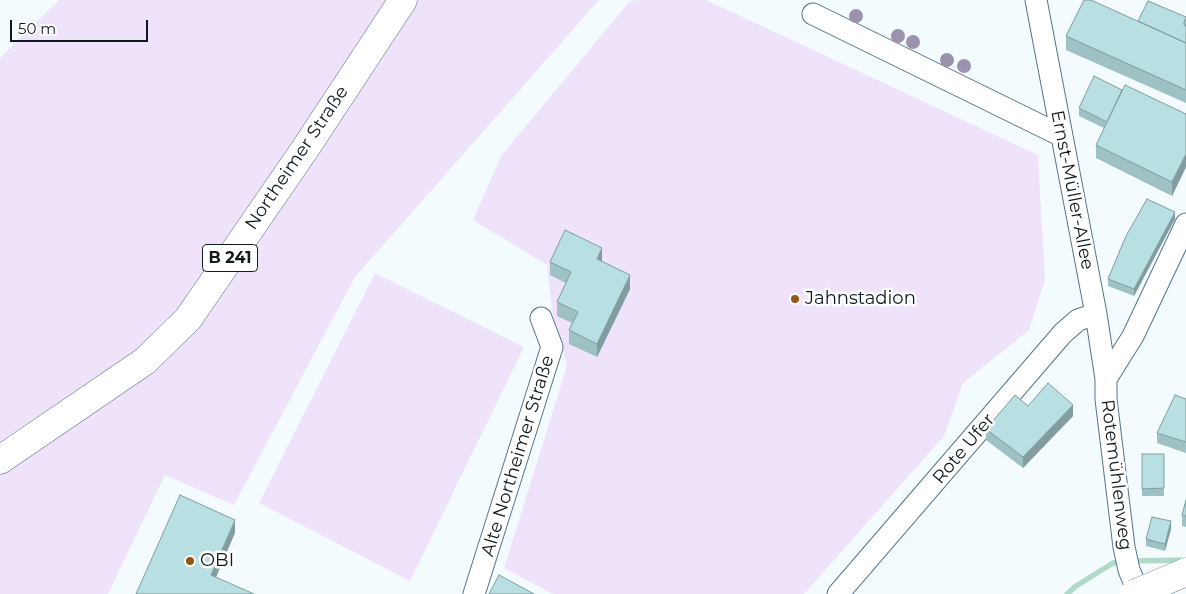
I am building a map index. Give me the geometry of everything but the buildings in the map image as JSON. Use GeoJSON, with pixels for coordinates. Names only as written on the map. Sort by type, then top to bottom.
{"type":"FeatureCollection","features":[{"type":"Feature","properties":{"kind":"main road","name":"Northeimer Straße"},"geometry":{"type":"LineString","coordinates":[[0,460],[144,361],[188,319],[305,149],[403,0]]}},
{"type":"Feature","properties":{"kind":"main road"},"geometry":{"type":"LineString","coordinates":[[1132,582],[1186,572]]}},
{"type":"Feature","properties":{"kind":"street","name":"Ernst-Müller-Allee"},"geometry":{"type":"LineString","coordinates":[[1036,0],[1096,314],[1106,380]]}},
{"type":"Feature","properties":{"kind":"street"},"geometry":{"type":"LineString","coordinates":[[813,14],[1062,136]]}},
{"type":"Feature","properties":{"kind":"street","name":"Rotemühlenweg"},"geometry":{"type":"LineString","coordinates":[[1139,594],[1132,582],[1124,547],[1106,399],[1106,380],[1133,336],[1186,224]]}},
{"type":"Feature","properties":{"kind":"street","name":"Rote Ufer"},"geometry":{"type":"LineString","coordinates":[[838,594],[1063,333],[1078,320],[1096,314]]}},
{"type":"Feature","properties":{"kind":"street","name":"Alte Northeimer Straße"},"geometry":{"type":"LineString","coordinates":[[474,594],[552,347],[541,318]]}},
{"type":"Feature","properties":{"kind":"shaded area"},"geometry":{"type":"Polygon","coordinates":[[[59,0],[599,0],[355,277],[234,505],[165,475],[108,594],[0,594],[0,58],[59,0]]]}},
{"type":"Feature","properties":{"kind":"shaded area","name":"Jahnstadion"},"geometry":{"type":"Polygon","coordinates":[[[637,0],[706,0],[1038,155],[1045,280],[1029,330],[963,383],[944,436],[804,594],[553,594],[504,568],[567,366],[553,317],[547,265],[473,220],[501,156],[629,2],[637,0]]]}},
{"type":"Feature","properties":{"kind":"shaded area"},"geometry":{"type":"Polygon","coordinates":[[[375,273],[524,347],[410,581],[259,503],[375,273]]]}},
{"type":"Feature","properties":{"kind":"waterway"},"geometry":{"type":"LineString","coordinates":[[1132,561],[1186,560]]}},
{"type":"Feature","properties":{"kind":"waterway"},"geometry":{"type":"LineString","coordinates":[[1067,594],[1076,586],[1113,563],[1122,562]]}},
{"type":"Feature","properties":{"kind":"place","name":"Jahnstadion"},"geometry":{"type":"Point","coordinates":[795,299]}},
{"type":"Feature","properties":{"kind":"place","name":"OBI"},"geometry":{"type":"Point","coordinates":[190,561]}}]}
